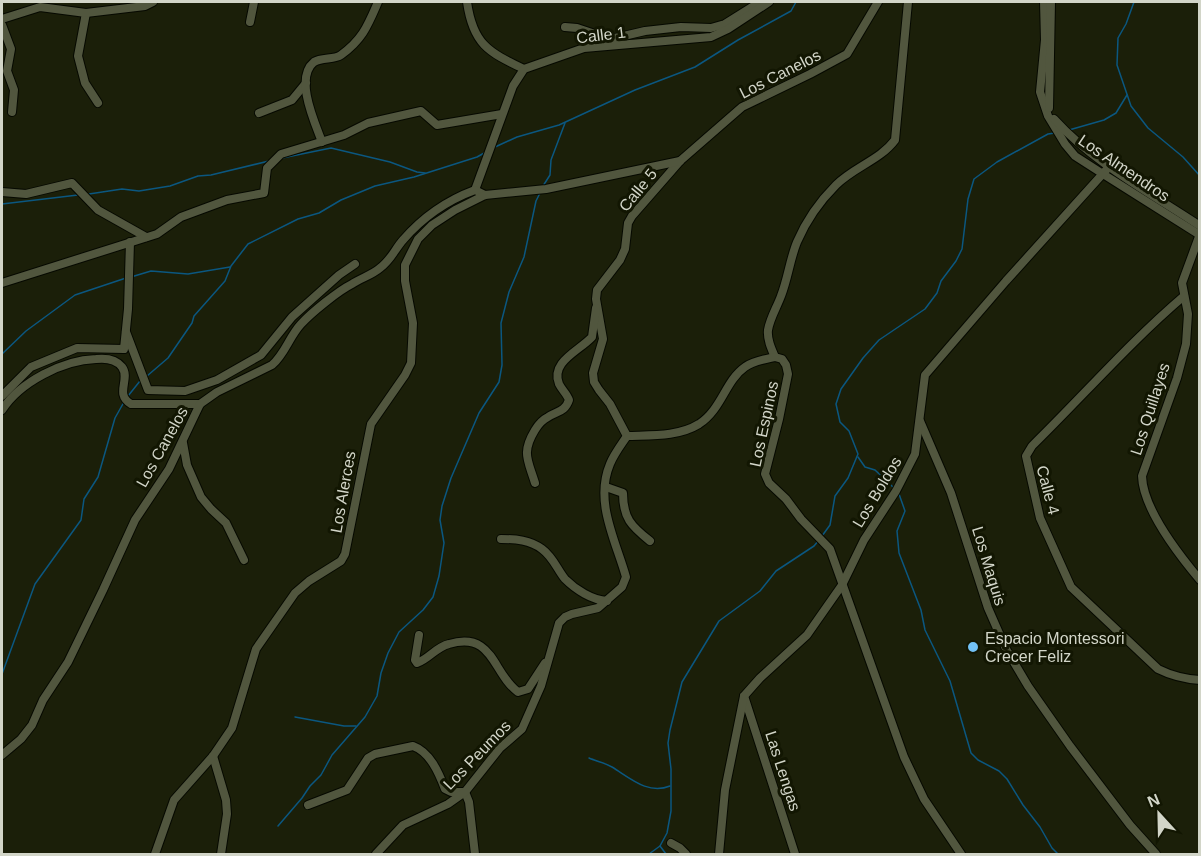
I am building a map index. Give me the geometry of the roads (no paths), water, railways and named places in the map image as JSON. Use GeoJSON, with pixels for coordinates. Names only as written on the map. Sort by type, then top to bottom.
{"type":"FeatureCollection","features":[{"type":"Feature","properties":{"kind":"street"},"geometry":{"type":"LineString","coordinates":[[2,19],[40,8],[86,13],[145,6],[153,2]]}},
{"type":"Feature","properties":{"kind":"street"},"geometry":{"type":"LineString","coordinates":[[250,22],[254,2]]}},
{"type":"Feature","properties":{"kind":"street"},"geometry":{"type":"LineString","coordinates":[[322,142],[306,98],[308,69],[316,61],[339,56],[365,32],[378,2]]}},
{"type":"Feature","properties":{"kind":"street"},"geometry":{"type":"LineString","coordinates":[[467,2],[473,29],[481,43],[493,54],[524,69],[515,81],[475,190],[484,195],[546,189],[680,161]]}},
{"type":"Feature","properties":{"kind":"street"},"geometry":{"type":"LineString","coordinates":[[565,27],[615,38],[638,32],[681,27],[711,28],[725,24],[760,2]]}},
{"type":"Feature","properties":{"kind":"street","name":"Calle 1"},"geometry":{"type":"LineString","coordinates":[[524,69],[584,48],[711,37],[728,30],[769,2]]}},
{"type":"Feature","properties":{"kind":"street","name":"Los Canelos"},"geometry":{"type":"LineString","coordinates":[[680,161],[742,107],[847,54],[878,2]]}},
{"type":"Feature","properties":{"kind":"street","name":"Los Espinos"},"geometry":{"type":"LineString","coordinates":[[908,2],[895,140],[888,150],[853,171],[837,184],[817,207],[797,244],[789,274],[767,332],[775,357],[782,359],[788,374],[765,474],[769,483],[830,549],[904,756],[924,799],[961,855]]}},
{"type":"Feature","properties":{"kind":"street","name":"Los Almendros"},"geometry":{"type":"LineString","coordinates":[[1044,2],[1045,40],[1040,92],[1065,144],[1076,156],[1200,226]]}},
{"type":"Feature","properties":{"kind":"street"},"geometry":{"type":"LineString","coordinates":[[1048,110],[1051,2]]}},
{"type":"Feature","properties":{"kind":"street"},"geometry":{"type":"LineString","coordinates":[[86,13],[78,56],[85,83],[98,103]]}},
{"type":"Feature","properties":{"kind":"street"},"geometry":{"type":"LineString","coordinates":[[2,25],[11,49],[7,72],[14,90],[12,112]]}},
{"type":"Feature","properties":{"kind":"street"},"geometry":{"type":"LineString","coordinates":[[259,113],[292,100],[307,81]]}},
{"type":"Feature","properties":{"kind":"street"},"geometry":{"type":"LineString","coordinates":[[2,283],[157,234],[181,217],[227,200],[264,193],[267,168],[281,154],[344,135],[368,123],[421,111],[437,125],[502,114]]}},
{"type":"Feature","properties":{"kind":"street","name":"Calle 5"},"geometry":{"type":"LineString","coordinates":[[627,436],[610,404],[594,382],[593,373],[603,339],[597,307],[597,291],[620,260],[625,249],[628,223],[632,216],[680,161]]}},
{"type":"Feature","properties":{"kind":"street","name":"Los Almendros"},"geometry":{"type":"LineString","coordinates":[[1106,171],[1199,234]]}},
{"type":"Feature","properties":{"kind":"street","name":"Los Boldos"},"geometry":{"type":"LineString","coordinates":[[744,696],[760,678],[807,635],[842,585],[864,540],[896,491],[915,454],[925,375],[1106,171]]}},
{"type":"Feature","properties":{"kind":"street"},"geometry":{"type":"LineString","coordinates":[[2,192],[26,194],[72,183],[98,210],[146,237]]}},
{"type":"Feature","properties":{"kind":"street","name":"Los Canelos"},"geometry":{"type":"LineString","coordinates":[[2,755],[33,725],[43,700],[72,653],[135,520],[169,469],[200,404],[217,392],[272,365],[279,359],[301,324],[350,285],[380,269],[409,233],[431,214],[475,190]]}},
{"type":"Feature","properties":{"kind":"street","name":"Los Alerces"},"geometry":{"type":"LineString","coordinates":[[155,855],[174,800],[213,756],[232,728],[249,668],[260,643],[295,593],[309,581],[341,561],[345,554],[371,424],[411,363],[414,323],[405,281],[405,265],[410,251],[418,238],[432,225],[484,195]]}},
{"type":"Feature","properties":{"kind":"street","name":"Los Quillayes"},"geometry":{"type":"LineString","coordinates":[[1199,234],[1182,283],[1188,314],[1186,344],[1177,378],[1142,476],[1148,502],[1185,563],[1200,580]]}},
{"type":"Feature","properties":{"kind":"street"},"geometry":{"type":"LineString","coordinates":[[2,396],[31,368],[77,348],[124,349],[130,242]]}},
{"type":"Feature","properties":{"kind":"street"},"geometry":{"type":"LineString","coordinates":[[126,332],[148,390],[185,391],[217,380],[261,356],[292,317],[339,275],[355,264]]}},
{"type":"Feature","properties":{"kind":"street","name":"Calle 4"},"geometry":{"type":"LineString","coordinates":[[1184,296],[1151,324],[1032,446],[1026,456],[1041,518],[1071,586],[1158,669],[1186,680],[1200,680]]}},
{"type":"Feature","properties":{"kind":"street"},"geometry":{"type":"LineString","coordinates":[[536,483],[526,455],[527,445],[544,419],[561,412],[567,405],[568,396],[558,381],[557,371],[562,362],[592,337],[597,307]]}},
{"type":"Feature","properties":{"kind":"street"},"geometry":{"type":"LineString","coordinates":[[627,436],[676,432],[698,425],[720,404],[735,377],[745,367],[775,357]]}},
{"type":"Feature","properties":{"kind":"street"},"geometry":{"type":"LineString","coordinates":[[2,410],[20,390],[52,370],[75,362],[104,358],[115,361],[123,368],[125,374],[123,394],[131,404],[200,404]]}},
{"type":"Feature","properties":{"kind":"street","name":"Los Maquis"},"geometry":{"type":"LineString","coordinates":[[920,421],[951,493],[988,608],[1006,649],[1028,686],[1070,746],[1130,825],[1156,855]]}},
{"type":"Feature","properties":{"kind":"street","name":"Los Peumos"},"geometry":{"type":"LineString","coordinates":[[376,855],[403,825],[448,804],[465,792],[500,748],[522,729],[541,686],[556,628],[564,617],[598,608],[625,583],[626,577],[606,517],[606,487],[611,461],[627,436]]}},
{"type":"Feature","properties":{"kind":"street"},"geometry":{"type":"LineString","coordinates":[[183,443],[187,465],[201,497],[226,524],[244,560]]}},
{"type":"Feature","properties":{"kind":"street"},"geometry":{"type":"LineString","coordinates":[[606,487],[623,493],[623,511],[634,528],[650,541]]}},
{"type":"Feature","properties":{"kind":"street"},"geometry":{"type":"LineString","coordinates":[[501,538],[516,539],[541,548],[551,557],[565,579],[592,599],[607,601]]}},
{"type":"Feature","properties":{"kind":"street"},"geometry":{"type":"LineString","coordinates":[[419,635],[415,660],[417,663],[441,646],[470,642],[489,653],[519,692],[525,692],[550,657]]}},
{"type":"Feature","properties":{"kind":"street"},"geometry":{"type":"LineString","coordinates":[[719,855],[725,790],[744,696]]}},
{"type":"Feature","properties":{"kind":"street","name":"Las Lengas"},"geometry":{"type":"LineString","coordinates":[[744,696],[795,855]]}},
{"type":"Feature","properties":{"kind":"street"},"geometry":{"type":"LineString","coordinates":[[308,805],[347,790],[368,758],[382,752],[413,746],[423,752],[438,772],[448,791],[465,792],[475,855]]}},
{"type":"Feature","properties":{"kind":"street"},"geometry":{"type":"LineString","coordinates":[[213,756],[226,800],[227,814],[221,855]]}},
{"type":"Feature","properties":{"kind":"street"},"geometry":{"type":"LineString","coordinates":[[672,843],[686,855]]}},
{"type":"Feature","properties":{"kind":"waterway"},"geometry":{"type":"LineString","coordinates":[[495,147],[517,137],[559,125],[635,90],[695,67],[791,11],[796,2]]}},
{"type":"Feature","properties":{"kind":"waterway"},"geometry":{"type":"LineString","coordinates":[[1134,2],[1118,38],[1117,65],[1131,106],[1148,128],[1183,157],[1200,176]]}},
{"type":"Feature","properties":{"kind":"waterway"},"geometry":{"type":"LineString","coordinates":[[1069,130],[1104,120],[1116,113],[1127,95]]}},
{"type":"Feature","properties":{"kind":"waterway"},"geometry":{"type":"LineString","coordinates":[[543,186],[550,175],[551,160],[565,123]]}},
{"type":"Feature","properties":{"kind":"waterway"},"geometry":{"type":"LineString","coordinates":[[822,536],[830,525],[835,496],[848,478],[858,454],[849,431],[840,422],[836,404],[841,389],[879,340],[925,309],[937,293],[941,281],[962,249],[968,199],[974,179],[997,162],[1048,134],[1055,133]]}},
{"type":"Feature","properties":{"kind":"waterway"},"geometry":{"type":"LineString","coordinates":[[282,158],[331,148],[425,173]]}},
{"type":"Feature","properties":{"kind":"waterway"},"geometry":{"type":"LineString","coordinates":[[147,376],[168,358],[192,323],[194,316],[225,281],[231,266],[248,244],[298,219],[319,213],[341,200],[375,186],[414,177],[486,152]]}},
{"type":"Feature","properties":{"kind":"waterway"},"geometry":{"type":"LineString","coordinates":[[89,194],[122,189],[139,191],[170,186],[198,176],[269,161]]}},
{"type":"Feature","properties":{"kind":"waterway"},"geometry":{"type":"LineString","coordinates":[[278,826],[321,775],[332,755],[365,717],[377,696],[381,673],[399,632],[423,610],[433,597],[444,543],[440,520],[442,506],[451,478],[479,413],[499,382],[502,365],[501,323],[509,292],[524,257],[536,201],[540,193]]}},
{"type":"Feature","properties":{"kind":"waterway"},"geometry":{"type":"LineString","coordinates":[[2,204],[78,195]]}},
{"type":"Feature","properties":{"kind":"waterway"},"geometry":{"type":"LineString","coordinates":[[131,277],[151,271],[188,274],[230,267]]}},
{"type":"Feature","properties":{"kind":"waterway"},"geometry":{"type":"LineString","coordinates":[[2,354],[26,331],[75,295],[126,278]]}},
{"type":"Feature","properties":{"kind":"waterway"},"geometry":{"type":"LineString","coordinates":[[128,396],[140,381]]}},
{"type":"Feature","properties":{"kind":"waterway"},"geometry":{"type":"LineString","coordinates":[[2,674],[35,584],[81,520],[84,499],[98,477],[115,418],[124,402]]}},
{"type":"Feature","properties":{"kind":"waterway"},"geometry":{"type":"LineString","coordinates":[[858,457],[865,467],[875,470],[894,488]]}},
{"type":"Feature","properties":{"kind":"waterway"},"geometry":{"type":"LineString","coordinates":[[899,494],[905,511],[897,531],[899,553],[921,610],[925,630],[950,681],[971,753],[978,760],[999,771],[1007,779],[1058,854]]}},
{"type":"Feature","properties":{"kind":"waterway"},"geometry":{"type":"LineString","coordinates":[[649,854],[660,846],[667,833],[671,811],[671,769],[668,743],[682,682],[719,621],[760,591],[776,571],[814,546],[819,540]]}},
{"type":"Feature","properties":{"kind":"waterway"},"geometry":{"type":"LineString","coordinates":[[295,717],[356,726]]}},
{"type":"Feature","properties":{"kind":"waterway"},"geometry":{"type":"LineString","coordinates":[[589,758],[647,787],[670,786]]}},
{"type":"Feature","properties":{"kind":"waterway"},"geometry":{"type":"LineString","coordinates":[[660,846],[666,854]]}},
{"type":"Feature","properties":{"kind":"place","name":"Espacio Montessori Crecer Feliz"},"geometry":{"type":"Point","coordinates":[973,647]}}]}
